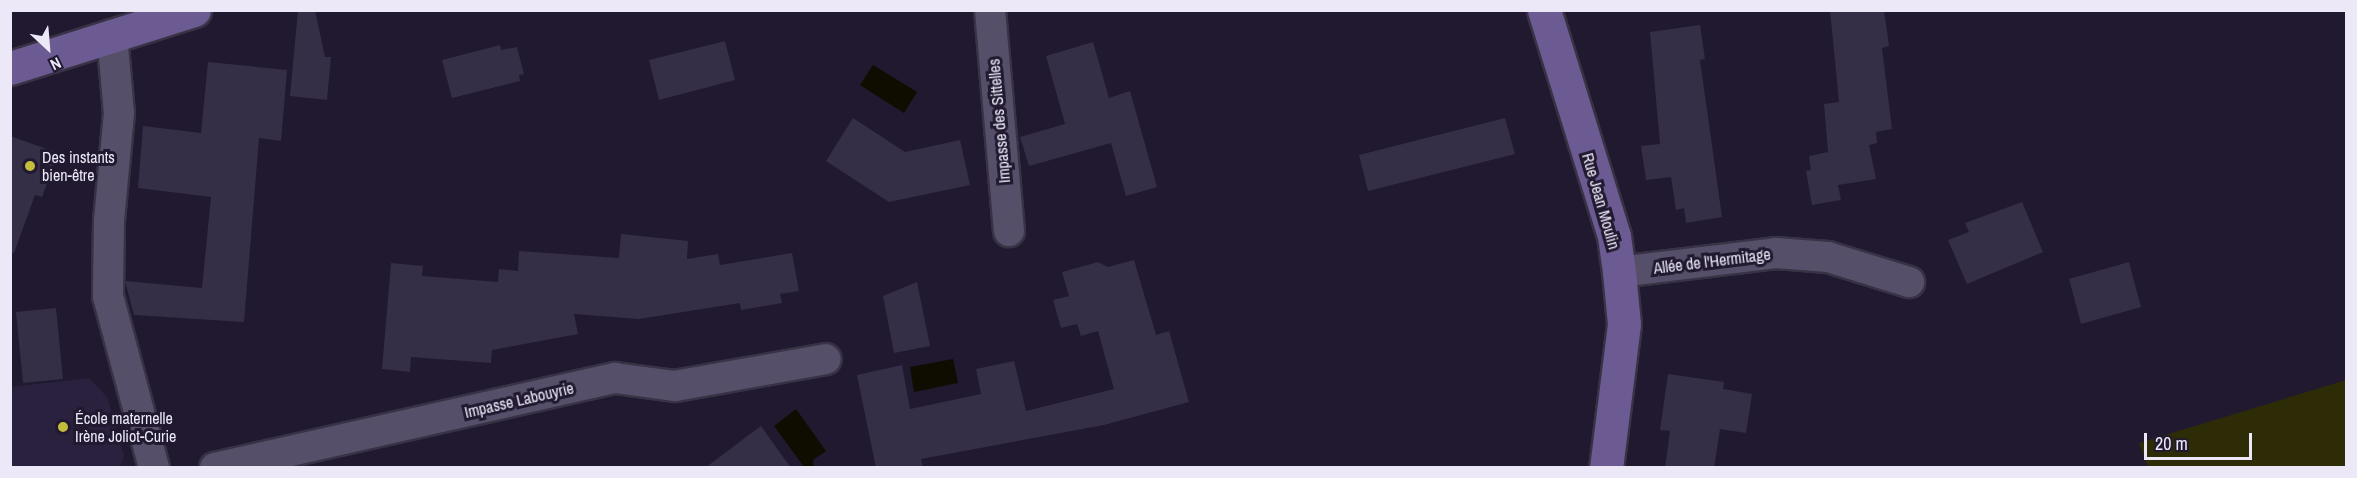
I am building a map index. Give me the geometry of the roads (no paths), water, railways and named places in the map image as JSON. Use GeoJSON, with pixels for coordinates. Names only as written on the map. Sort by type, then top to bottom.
{"type":"FeatureCollection","features":[{"type":"Feature","properties":{"kind":"street"},"geometry":{"type":"LineString","coordinates":[[10,68],[194,10]]}},
{"type":"Feature","properties":{"kind":"street","name":"Impasse des Sittelles"},"geometry":{"type":"LineString","coordinates":[[990,10],[1009,231]]}},
{"type":"Feature","properties":{"kind":"street","name":"Rue Jean Moulin"},"geometry":{"type":"LineString","coordinates":[[1544,10],[1614,236],[1619,272],[1624,324],[1606,468]]}},
{"type":"Feature","properties":{"kind":"street"},"geometry":{"type":"LineString","coordinates":[[112,35],[119,113],[108,296],[154,468]]}},
{"type":"Feature","properties":{"kind":"street","name":"Allée de l'Hermitage"},"geometry":{"type":"LineString","coordinates":[[1619,272],[1776,253],[1828,257],[1909,282]]}},
{"type":"Feature","properties":{"kind":"street","name":"Impasse Labouyrie"},"geometry":{"type":"LineString","coordinates":[[215,468],[615,378],[675,386],[826,358]]}},
{"type":"Feature","properties":{"kind":"place","name":"Des instants bien-être"},"geometry":{"type":"Point","coordinates":[30,166]}},
{"type":"Feature","properties":{"kind":"place","name":"École maternelle Irène Joliot-Curie"},"geometry":{"type":"Point","coordinates":[63,427]}}]}
